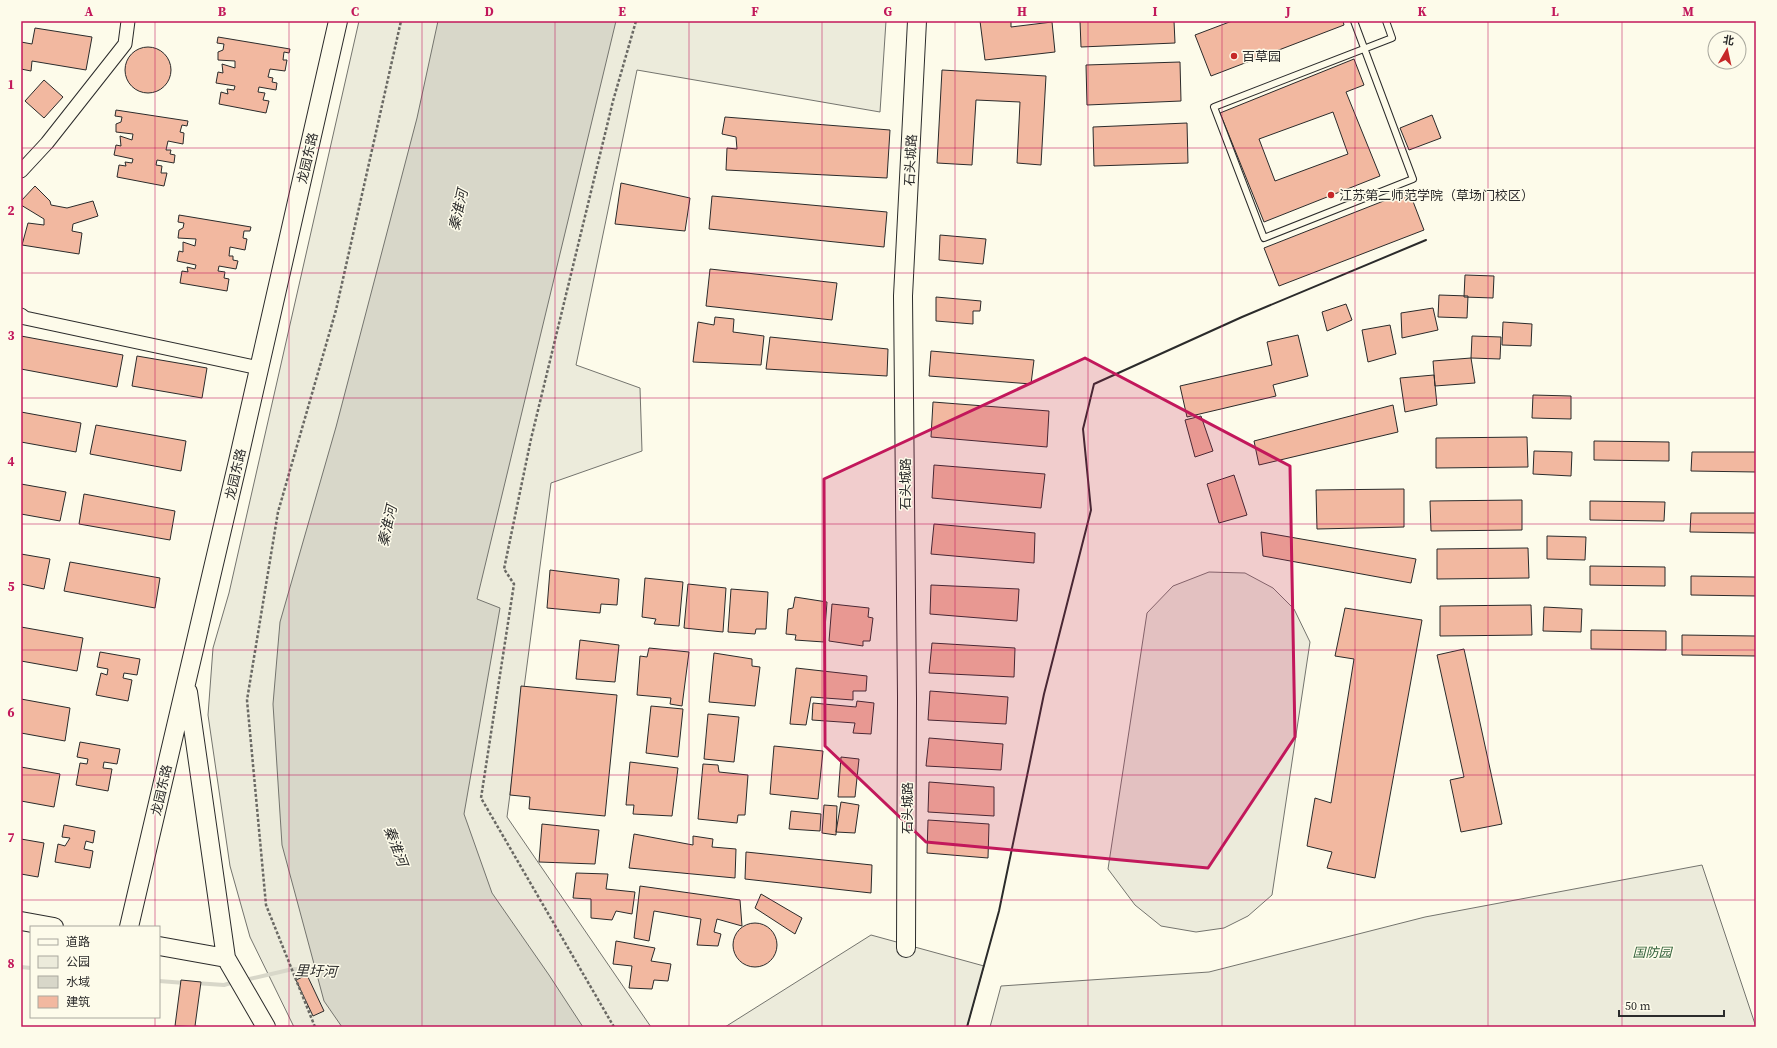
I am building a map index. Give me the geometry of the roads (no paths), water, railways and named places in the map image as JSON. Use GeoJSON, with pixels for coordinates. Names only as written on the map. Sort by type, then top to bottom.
{"type":"FeatureCollection","features":[{"type":"Feature","properties":{"kind":"street"},"geometry":{"type":"LineString","coordinates":[[21,171],[47,143],[125,44],[128,21]]}},
{"type":"Feature","properties":{"kind":"street","name":"龙园东路"},"geometry":{"type":"LineString","coordinates":[[129,926],[338,21]]}},
{"type":"Feature","properties":{"kind":"street","name":"石头城路"},"geometry":{"type":"LineString","coordinates":[[906,948],[907,698],[903,296],[917,21]]}},
{"type":"Feature","properties":{"kind":"street"},"geometry":{"type":"LineString","coordinates":[[21,315],[25,318],[259,368]]}},
{"type":"Feature","properties":{"kind":"street"},"geometry":{"type":"LineString","coordinates":[[186,681],[226,958],[266,1027]]}},
{"type":"Feature","properties":{"kind":"street"},"geometry":{"type":"LineString","coordinates":[[21,921],[48,926]]}},
{"type":"Feature","properties":{"kind":"street"},"geometry":{"type":"LineString","coordinates":[[160,946],[226,958]]}},
{"type":"Feature","properties":{"kind":"lane"},"geometry":{"type":"LineString","coordinates":[[1354,21],[1364,48],[1413,179],[1264,238],[1214,107],[1364,48],[1392,38],[1386,21]]}},
{"type":"Feature","properties":{"kind":"water","name":"秦淮河"},"geometry":{"type":"Polygon","coordinates":[[[438,21],[616,21],[477,599],[500,608],[464,814],[492,893],[583,1027],[342,1027],[324,1001],[282,845],[273,704],[280,622],[336,427],[417,118],[438,21]]]}},
{"type":"Feature","properties":{"kind":"waterway","name":"里圩河"},"geometry":{"type":"LineString","coordinates":[[21,967],[30,968]]}},
{"type":"Feature","properties":{"kind":"waterway","name":"里圩河"},"geometry":{"type":"LineString","coordinates":[[245,980],[293,969],[321,970]]}},
{"type":"Feature","properties":{"kind":"waterway","name":"里圩河"},"geometry":{"type":"LineString","coordinates":[[160,981],[185,983]]}},
{"type":"Feature","properties":{"kind":"waterway","name":"里圩河"},"geometry":{"type":"LineString","coordinates":[[195,983],[224,985],[234,982]]}},
{"type":"Feature","properties":{"kind":"place","name":"百草园"},"geometry":{"type":"Point","coordinates":[1234,56]}},
{"type":"Feature","properties":{"kind":"place","name":"江苏第二师范学院（草场门校区）"},"geometry":{"type":"Point","coordinates":[1331,195]}},
{"type":"Feature","properties":{"kind":"park label","name":"国防园"},"geometry":{"type":"Point","coordinates":[1652,952]}}]}
